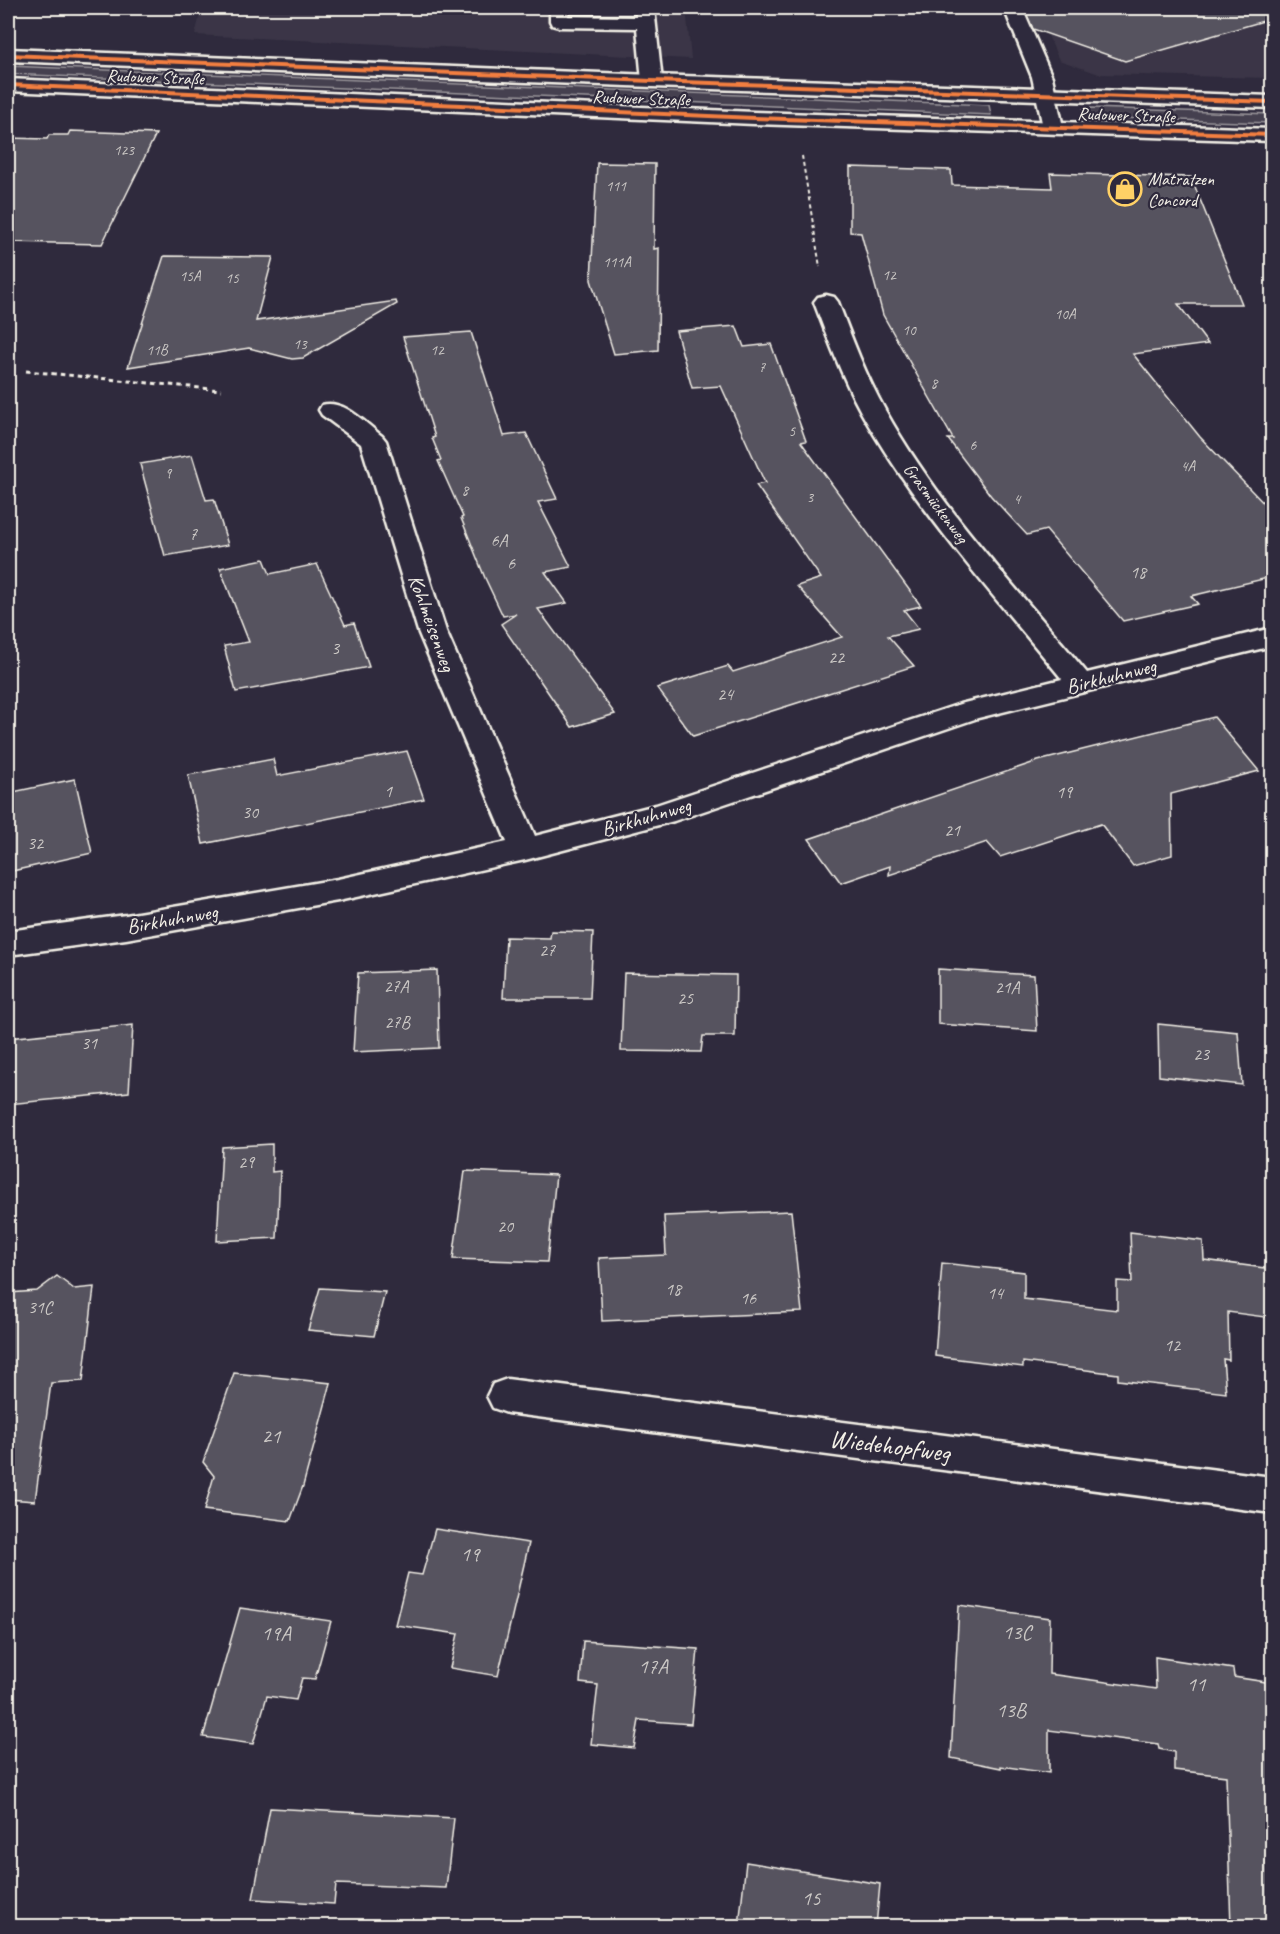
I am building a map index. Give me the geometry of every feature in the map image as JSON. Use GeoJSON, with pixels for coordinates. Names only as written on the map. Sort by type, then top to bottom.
{"type":"FeatureCollection","features":[{"type":"Feature","properties":{"kind":"street"},"geometry":{"type":"LineString","coordinates":[[559,8],[559,21],[646,15],[652,81]]}},
{"type":"Feature","properties":{"kind":"street"},"geometry":{"type":"LineString","coordinates":[[1013,8],[1047,94]]}},
{"type":"Feature","properties":{"kind":"street","name":"Rudower Straße"},"geometry":{"type":"LineString","coordinates":[[8,55],[652,81],[1272,102]]}},
{"type":"Feature","properties":{"kind":"street","name":"Rudower Straße"},"geometry":{"type":"LineString","coordinates":[[8,85],[754,118],[1272,135]]}},
{"type":"Feature","properties":{"kind":"street","name":"Rudower Straße"},"geometry":{"type":"LineString","coordinates":[[1047,94],[1053,127]]}},
{"type":"Feature","properties":{"kind":"street","name":"Grasmückenweg"},"geometry":{"type":"LineString","coordinates":[[826,302],[857,381],[903,460],[945,517],[1080,683]]}},
{"type":"Feature","properties":{"kind":"street","name":"Kohlmeisenweg"},"geometry":{"type":"LineString","coordinates":[[331,410],[373,441],[432,631],[525,849]]}},
{"type":"Feature","properties":{"kind":"street","name":"Birkhuhnweg"},"geometry":{"type":"LineString","coordinates":[[8,943],[126,927],[338,890],[525,849],[663,814],[970,711],[1272,638]]}},
{"type":"Feature","properties":{"kind":"street","name":"Wiedehopfweg"},"geometry":{"type":"LineString","coordinates":[[507,1396],[1272,1494]]}},
{"type":"Feature","properties":{"kind":"path"},"geometry":{"type":"LineString","coordinates":[[802,154],[826,302]]}},
{"type":"Feature","properties":{"kind":"path"},"geometry":{"type":"LineString","coordinates":[[26,371],[221,390]]}},
{"type":"Feature","properties":{"kind":"shaded area"},"geometry":{"type":"Polygon","coordinates":[[[202,8],[686,8],[691,59],[195,35],[202,8]]]}},
{"type":"Feature","properties":{"kind":"shaded area"},"geometry":{"type":"Polygon","coordinates":[[[1036,8],[1272,8],[1272,78],[1099,74],[1059,60],[1036,8]]]}},
{"type":"Feature","properties":{"kind":"shaded area"},"geometry":{"type":"Polygon","coordinates":[[[8,66],[989,105],[991,115],[8,74],[8,66]]]}},
{"type":"Feature","properties":{"kind":"shaded area"},"geometry":{"type":"Polygon","coordinates":[[[1083,109],[1272,114],[1272,123],[1116,118],[1083,112],[1083,109]]]}},
{"type":"Feature","properties":{"kind":"building"},"geometry":{"type":"Polygon","coordinates":[[[1024,8],[1265,8],[1267,20],[1125,61],[1033,29],[1024,8]]]}},
{"type":"Feature","properties":{"kind":"building"},"geometry":{"type":"Polygon","coordinates":[[[70,131],[156,134],[102,244],[8,242],[8,138],[47,139],[49,135],[68,135],[70,131]]]}},
{"type":"Feature","properties":{"kind":"building"},"geometry":{"type":"Polygon","coordinates":[[[597,163],[655,164],[654,249],[659,248],[658,350],[614,354],[591,280],[597,163]]]}},
{"type":"Feature","properties":{"kind":"building"},"geometry":{"type":"Polygon","coordinates":[[[850,167],[951,170],[952,185],[1052,188],[1050,173],[1191,177],[1242,304],[1178,304],[1208,344],[1133,354],[1200,437],[1272,512],[1272,577],[1191,596],[1198,604],[1123,621],[1046,530],[1027,535],[991,496],[948,439],[953,439],[883,315],[861,233],[850,232],[850,167]]]}},
{"type":"Feature","properties":{"kind":"building"},"geometry":{"type":"Polygon","coordinates":[[[164,256],[273,257],[256,321],[396,301],[397,304],[303,358],[292,359],[249,348],[128,367],[164,256]]]}},
{"type":"Feature","properties":{"kind":"building"},"geometry":{"type":"Polygon","coordinates":[[[736,326],[744,347],[771,344],[806,441],[801,442],[921,606],[904,610],[919,629],[888,636],[914,666],[693,736],[657,688],[728,666],[733,672],[842,637],[797,586],[821,578],[756,485],[765,483],[721,386],[692,388],[676,331],[736,326]]]}},
{"type":"Feature","properties":{"kind":"building"},"geometry":{"type":"Polygon","coordinates":[[[471,332],[504,436],[526,433],[557,499],[538,502],[571,567],[545,572],[567,603],[538,609],[615,714],[572,727],[501,624],[516,614],[503,616],[485,578],[461,518],[463,517],[438,461],[441,460],[432,438],[435,437],[403,337],[471,332]]]}},
{"type":"Feature","properties":{"kind":"building"},"geometry":{"type":"Polygon","coordinates":[[[192,455],[206,500],[214,499],[228,545],[165,556],[140,464],[192,455]]]}},
{"type":"Feature","properties":{"kind":"building"},"geometry":{"type":"Polygon","coordinates":[[[264,559],[270,574],[317,564],[345,625],[354,623],[369,667],[236,692],[224,646],[249,642],[220,568],[264,559]]]}},
{"type":"Feature","properties":{"kind":"building"},"geometry":{"type":"Polygon","coordinates":[[[1214,717],[1259,771],[1171,794],[1172,855],[1133,866],[1101,824],[1000,857],[987,842],[889,875],[890,866],[841,883],[809,839],[1038,761],[1214,717]]]}},
{"type":"Feature","properties":{"kind":"building"},"geometry":{"type":"Polygon","coordinates":[[[407,751],[424,799],[203,844],[188,775],[273,759],[277,776],[407,751]]]}},
{"type":"Feature","properties":{"kind":"building"},"geometry":{"type":"Polygon","coordinates":[[[75,779],[92,853],[8,872],[8,793],[75,779]]]}},
{"type":"Feature","properties":{"kind":"building"},"geometry":{"type":"Polygon","coordinates":[[[551,931],[593,932],[590,998],[503,998],[506,937],[550,938],[551,931]]]}},
{"type":"Feature","properties":{"kind":"building"},"geometry":{"type":"Polygon","coordinates":[[[938,969],[1034,975],[1037,1031],[938,1024],[938,969]]]}},
{"type":"Feature","properties":{"kind":"building"},"geometry":{"type":"Polygon","coordinates":[[[437,970],[439,1048],[353,1052],[358,973],[437,970]]]}},
{"type":"Feature","properties":{"kind":"building"},"geometry":{"type":"Polygon","coordinates":[[[624,973],[736,975],[735,1036],[703,1036],[701,1052],[621,1051],[624,973]]]}},
{"type":"Feature","properties":{"kind":"building"},"geometry":{"type":"Polygon","coordinates":[[[1158,1024],[1238,1032],[1242,1085],[1159,1076],[1158,1024]]]}},
{"type":"Feature","properties":{"kind":"building"},"geometry":{"type":"Polygon","coordinates":[[[133,1025],[129,1092],[8,1104],[8,1038],[133,1025]]]}},
{"type":"Feature","properties":{"kind":"building"},"geometry":{"type":"Polygon","coordinates":[[[272,1144],[272,1172],[280,1171],[277,1238],[217,1241],[222,1147],[272,1144]]]}},
{"type":"Feature","properties":{"kind":"building"},"geometry":{"type":"Polygon","coordinates":[[[465,1171],[556,1175],[547,1262],[453,1259],[465,1171]]]}},
{"type":"Feature","properties":{"kind":"building"},"geometry":{"type":"Polygon","coordinates":[[[791,1211],[802,1312],[602,1321],[599,1258],[666,1255],[664,1216],[791,1211]]]}},
{"type":"Feature","properties":{"kind":"building"},"geometry":{"type":"Polygon","coordinates":[[[1130,1232],[1203,1241],[1204,1260],[1272,1269],[1272,1318],[1228,1312],[1229,1360],[1223,1359],[1226,1393],[1118,1380],[1118,1374],[1023,1362],[1023,1367],[935,1356],[942,1263],[1024,1272],[1024,1299],[1117,1310],[1117,1281],[1132,1282],[1130,1232]]]}},
{"type":"Feature","properties":{"kind":"building"},"geometry":{"type":"Polygon","coordinates":[[[57,1276],[74,1289],[94,1287],[83,1381],[51,1383],[35,1501],[8,1499],[8,1293],[37,1291],[57,1276]]]}},
{"type":"Feature","properties":{"kind":"building"},"geometry":{"type":"Polygon","coordinates":[[[320,1288],[385,1292],[374,1336],[308,1330],[320,1288]]]}},
{"type":"Feature","properties":{"kind":"building"},"geometry":{"type":"Polygon","coordinates":[[[234,1373],[331,1383],[303,1486],[290,1521],[204,1510],[214,1476],[203,1462],[234,1373]]]}},
{"type":"Feature","properties":{"kind":"building"},"geometry":{"type":"Polygon","coordinates":[[[435,1529],[529,1543],[498,1676],[450,1668],[458,1634],[395,1625],[408,1573],[422,1575],[435,1529]]]}},
{"type":"Feature","properties":{"kind":"building"},"geometry":{"type":"Polygon","coordinates":[[[959,1605],[1050,1618],[1049,1674],[1156,1689],[1155,1657],[1233,1669],[1234,1677],[1272,1683],[1272,1926],[1231,1926],[1226,1776],[1174,1770],[1174,1752],[1159,1749],[1158,1744],[1049,1730],[1049,1773],[1001,1766],[1001,1768],[951,1758],[959,1605]]]}},
{"type":"Feature","properties":{"kind":"building"},"geometry":{"type":"Polygon","coordinates":[[[240,1608],[331,1621],[315,1679],[302,1678],[296,1700],[267,1696],[253,1744],[203,1737],[240,1608]]]}},
{"type":"Feature","properties":{"kind":"building"},"geometry":{"type":"Polygon","coordinates":[[[583,1641],[698,1649],[691,1724],[639,1720],[634,1748],[591,1744],[598,1685],[580,1683],[583,1641]]]}},
{"type":"Feature","properties":{"kind":"building"},"geometry":{"type":"Polygon","coordinates":[[[270,1808],[454,1818],[446,1888],[336,1884],[334,1904],[253,1899],[270,1808]]]}},
{"type":"Feature","properties":{"kind":"building"},"geometry":{"type":"Polygon","coordinates":[[[746,1862],[880,1884],[876,1926],[739,1926],[746,1862]]]}},
{"type":"Feature","properties":{"kind":"cycle path"},"geometry":{"type":"LineString","coordinates":[[8,55],[652,81],[1272,102]]}},
{"type":"Feature","properties":{"kind":"cycle path"},"geometry":{"type":"LineString","coordinates":[[8,85],[754,118],[1272,135]]}},
{"type":"Feature","properties":{"kind":"place","name":"Matratzen Concord"},"geometry":{"type":"Point","coordinates":[1125,189]}}]}
